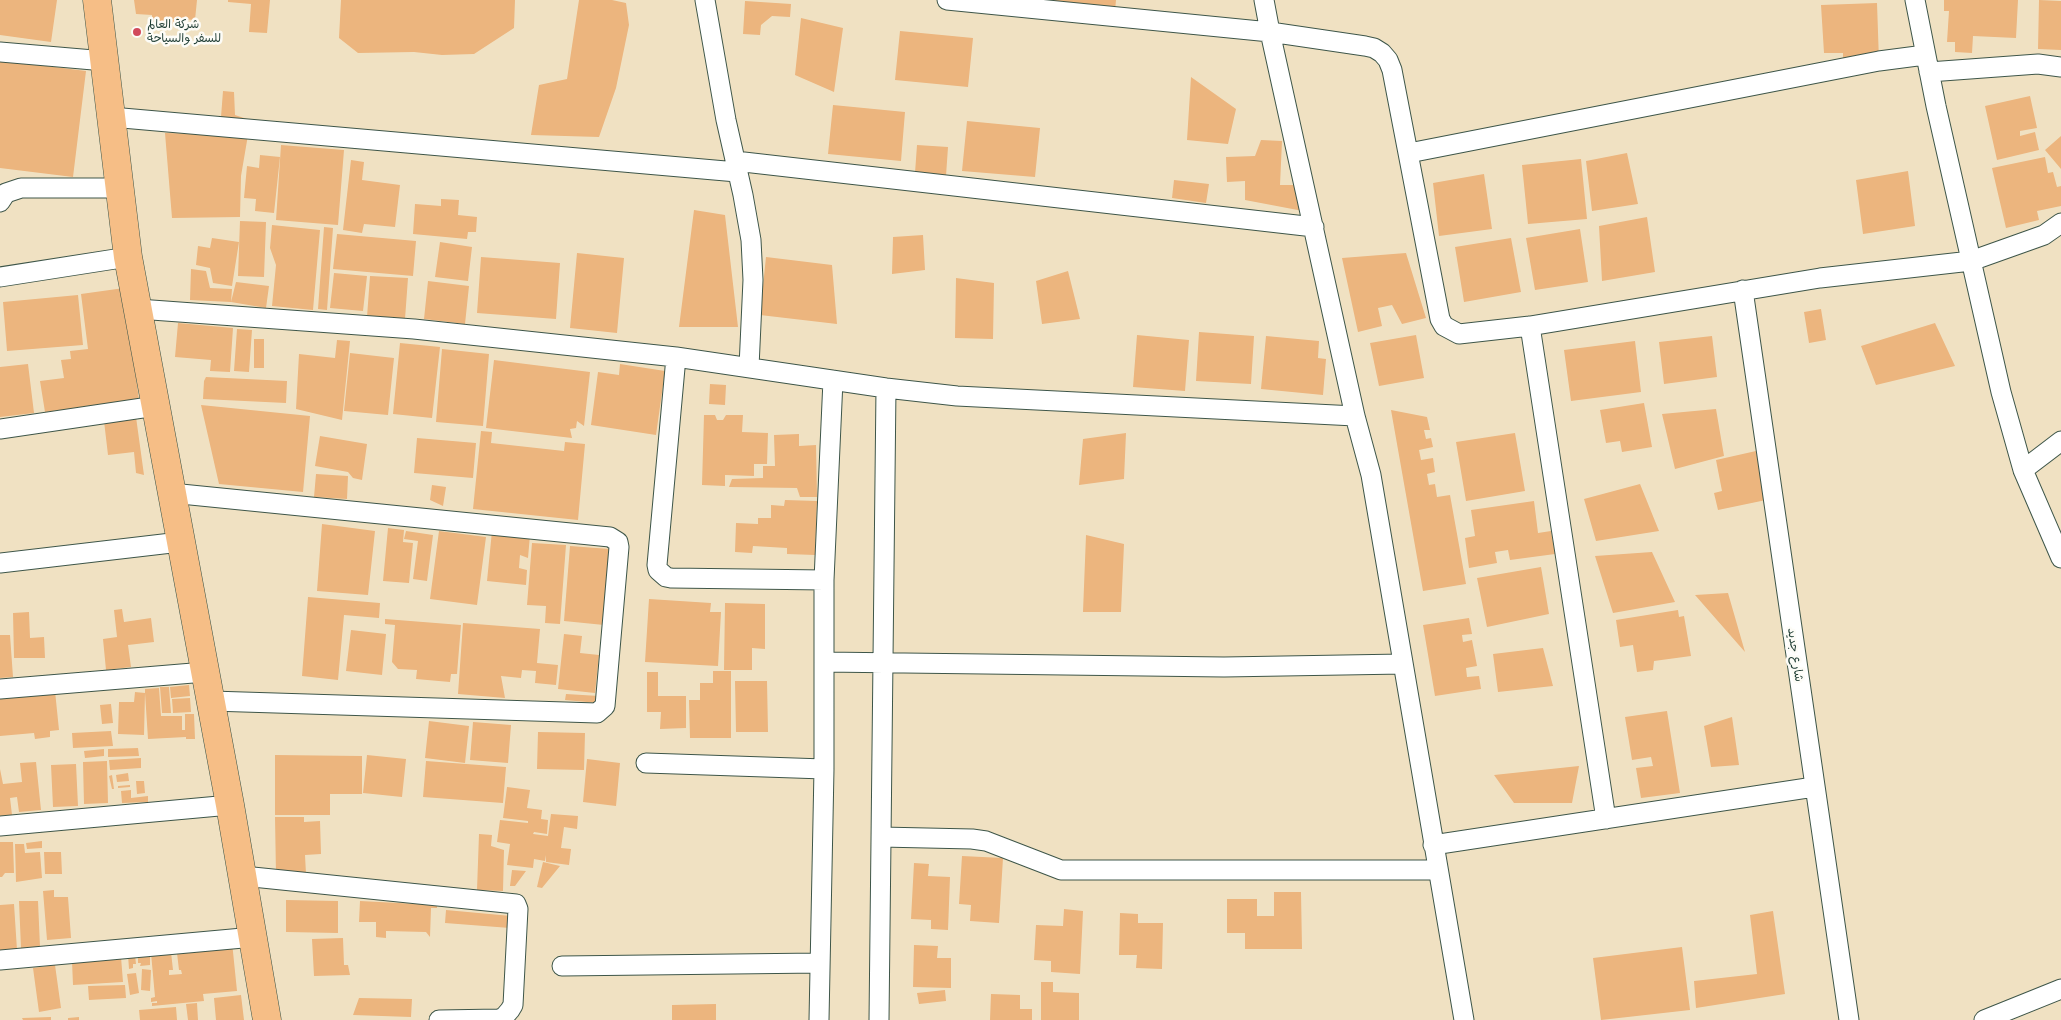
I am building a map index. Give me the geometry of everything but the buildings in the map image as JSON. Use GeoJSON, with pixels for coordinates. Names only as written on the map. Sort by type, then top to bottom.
{"type":"FeatureCollection","features":[{"type":"Feature","properties":{"kind":"main road"},"geometry":{"type":"LineString","coordinates":[[97,0],[128,256],[243,876],[267,1020]]}},
{"type":"Feature","properties":{"kind":"street"},"geometry":{"type":"LineString","coordinates":[[705,0],[748,221],[752,254],[753,280],[749,367]]}},
{"type":"Feature","properties":{"kind":"street"},"geometry":{"type":"LineString","coordinates":[[947,0],[1270,32],[1365,46],[1374,48],[1382,53],[1388,60],[1392,70],[1440,319],[1444,326],[1459,334],[1530,326],[1820,278],[1971,261],[2044,235],[2061,223]]}},
{"type":"Feature","properties":{"kind":"street"},"geometry":{"type":"LineString","coordinates":[[1264,0],[1355,416],[1370,475],[1464,1020]]}},
{"type":"Feature","properties":{"kind":"street"},"geometry":{"type":"LineString","coordinates":[[1915,0],[1927,64],[2001,392],[2023,470],[2061,558]]}},
{"type":"Feature","properties":{"kind":"street"},"geometry":{"type":"LineString","coordinates":[[0,52],[105,61]]}},
{"type":"Feature","properties":{"kind":"street"},"geometry":{"type":"LineString","coordinates":[[1408,153],[1869,63],[2038,64],[2061,67]]}},
{"type":"Feature","properties":{"kind":"street"},"geometry":{"type":"LineString","coordinates":[[111,117],[736,166],[1314,228]]}},
{"type":"Feature","properties":{"kind":"street"},"geometry":{"type":"LineString","coordinates":[[0,202],[6,194],[21,188],[121,188]]}},
{"type":"Feature","properties":{"kind":"street"},"geometry":{"type":"LineString","coordinates":[[0,277],[128,256]]}},
{"type":"Feature","properties":{"kind":"street","name":"شارع جديد"},"geometry":{"type":"LineString","coordinates":[[1743,290],[1849,1020]]}},
{"type":"Feature","properties":{"kind":"street"},"geometry":{"type":"LineString","coordinates":[[138,309],[414,329],[676,357],[886,388],[957,396],[1355,416]]}},
{"type":"Feature","properties":{"kind":"street"},"geometry":{"type":"LineString","coordinates":[[1530,326],[1606,819]]}},
{"type":"Feature","properties":{"kind":"street"},"geometry":{"type":"LineString","coordinates":[[676,357],[658,570],[666,577],[671,578],[824,580]]}},
{"type":"Feature","properties":{"kind":"street"},"geometry":{"type":"LineString","coordinates":[[819,1020],[824,769],[824,580],[833,380]]}},
{"type":"Feature","properties":{"kind":"street"},"geometry":{"type":"LineString","coordinates":[[879,1020],[886,388]]}},
{"type":"Feature","properties":{"kind":"street"},"geometry":{"type":"LineString","coordinates":[[0,429],[156,406]]}},
{"type":"Feature","properties":{"kind":"street"},"geometry":{"type":"LineString","coordinates":[[2023,470],[2061,441]]}},
{"type":"Feature","properties":{"kind":"street"},"geometry":{"type":"LineString","coordinates":[[171,493],[610,538],[618,542],[620,547],[605,706],[597,713],[211,701]]}},
{"type":"Feature","properties":{"kind":"street"},"geometry":{"type":"LineString","coordinates":[[0,563],[180,542]]}},
{"type":"Feature","properties":{"kind":"street"},"geometry":{"type":"LineString","coordinates":[[824,662],[1224,666],[1403,664]]}},
{"type":"Feature","properties":{"kind":"street"},"geometry":{"type":"LineString","coordinates":[[0,690],[205,672]]}},
{"type":"Feature","properties":{"kind":"street"},"geometry":{"type":"LineString","coordinates":[[646,763],[824,769]]}},
{"type":"Feature","properties":{"kind":"street"},"geometry":{"type":"LineString","coordinates":[[1433,845],[1814,787]]}},
{"type":"Feature","properties":{"kind":"street"},"geometry":{"type":"LineString","coordinates":[[0,826],[230,805]]}},
{"type":"Feature","properties":{"kind":"street"},"geometry":{"type":"LineString","coordinates":[[881,837],[986,841],[1061,870],[1437,870]]}},
{"type":"Feature","properties":{"kind":"street"},"geometry":{"type":"LineString","coordinates":[[243,876],[516,904],[518,909],[513,1005],[510,1010],[504,1017],[499,1019],[439,1020]]}},
{"type":"Feature","properties":{"kind":"street"},"geometry":{"type":"LineString","coordinates":[[0,960],[254,937]]}},
{"type":"Feature","properties":{"kind":"street"},"geometry":{"type":"LineString","coordinates":[[562,966],[820,963]]}},
{"type":"Feature","properties":{"kind":"street"},"geometry":{"type":"LineString","coordinates":[[1984,1020],[2061,989]]}},
{"type":"Feature","properties":{"kind":"place","name":"شركة العالم للسفر والسياحة"},"geometry":{"type":"Point","coordinates":[137,32]}}]}
